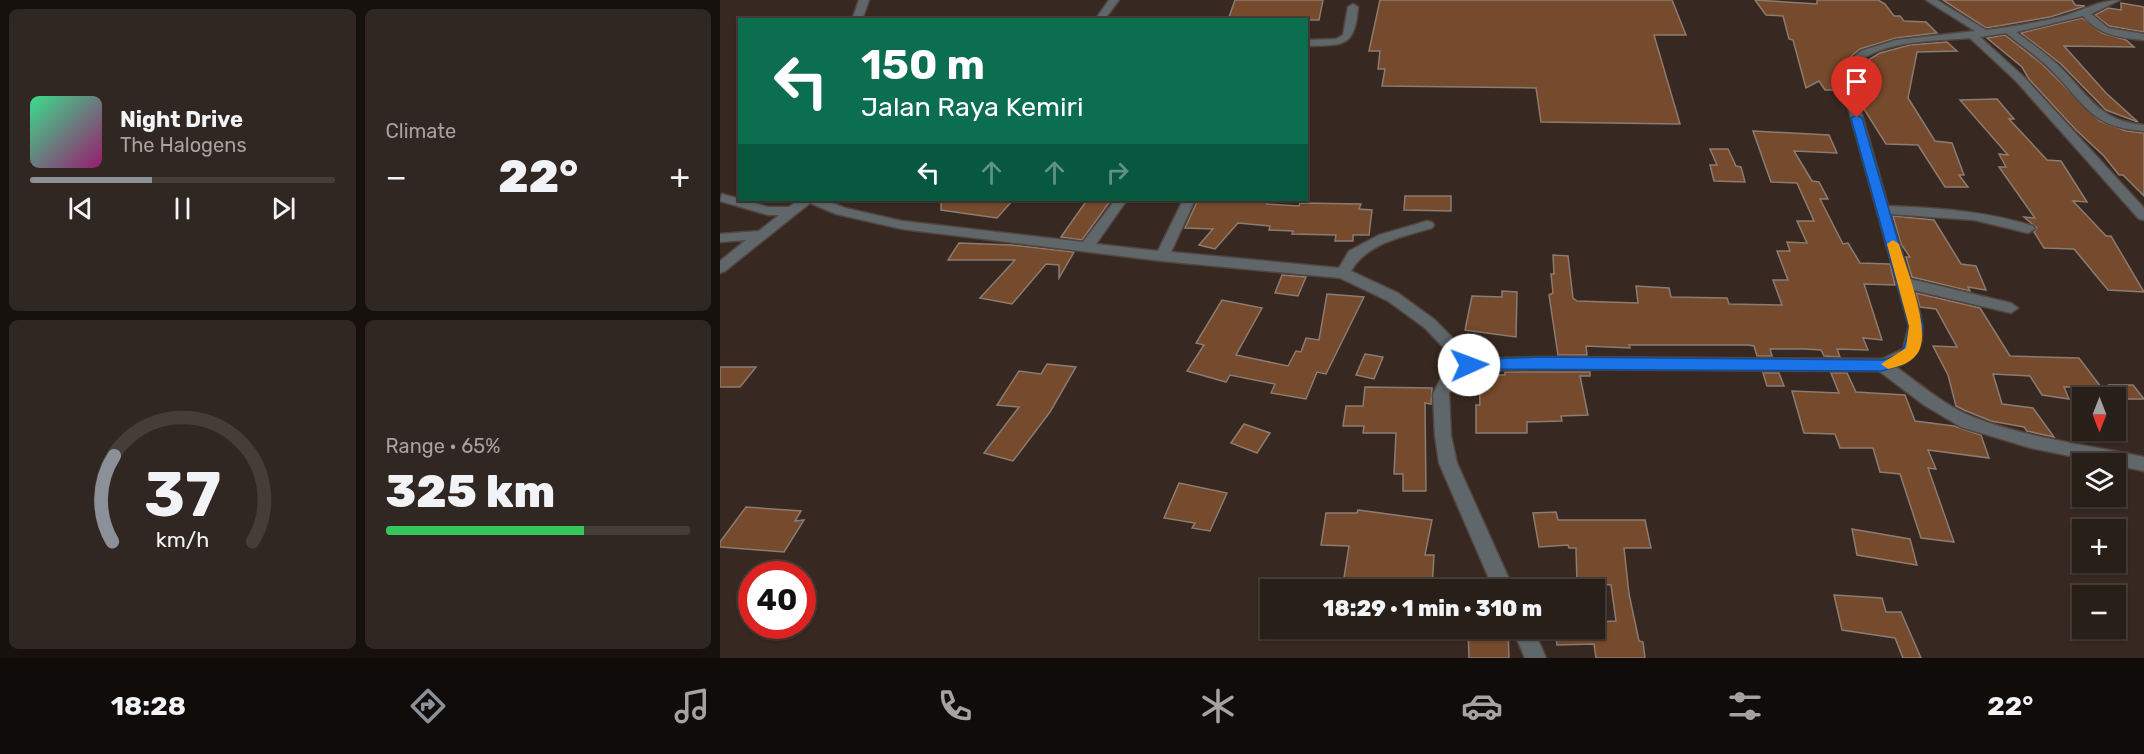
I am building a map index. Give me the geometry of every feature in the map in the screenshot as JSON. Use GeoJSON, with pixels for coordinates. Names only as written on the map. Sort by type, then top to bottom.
{"type":"FeatureCollection","features":[{"type":"Feature","properties":{"kind":"street"},"geometry":{"type":"LineString","coordinates":[[858,18],[864,0]]}},
{"type":"Feature","properties":{"kind":"street"},"geometry":{"type":"LineString","coordinates":[[1100,18],[1114,0]]}},
{"type":"Feature","properties":{"kind":"street"},"geometry":{"type":"LineString","coordinates":[[1931,0],[1976,33],[2144,216]]}},
{"type":"Feature","properties":{"kind":"street"},"geometry":{"type":"LineString","coordinates":[[1499,579],[1448,463],[1443,436],[1441,394],[1448,380],[1469,365],[1539,363],[1882,365],[1901,360],[1912,350],[1916,326],[1846,78],[1851,63],[1858,56],[1896,43],[2006,29],[2086,14],[2115,0]]}},
{"type":"Feature","properties":{"kind":"street"},"geometry":{"type":"LineString","coordinates":[[1308,43],[1338,42],[1348,38],[1352,32],[1353,7]]}},
{"type":"Feature","properties":{"kind":"street"},"geometry":{"type":"LineString","coordinates":[[2086,14],[2101,28],[2112,33],[2144,37]]}},
{"type":"Feature","properties":{"kind":"street"},"geometry":{"type":"LineString","coordinates":[[2006,29],[2059,72],[2077,95],[2103,120],[2116,126],[2144,128]]}},
{"type":"Feature","properties":{"kind":"street"},"geometry":{"type":"LineString","coordinates":[[722,198],[768,211],[791,212]]}},
{"type":"Feature","properties":{"kind":"street"},"geometry":{"type":"LineString","coordinates":[[720,268],[805,201]]}},
{"type":"Feature","properties":{"kind":"street"},"geometry":{"type":"LineString","coordinates":[[817,201],[841,211],[902,225],[1162,256],[1343,273],[1393,297],[1430,324],[1469,365]]}},
{"type":"Feature","properties":{"kind":"street"},"geometry":{"type":"LineString","coordinates":[[1087,246],[1120,201]]}},
{"type":"Feature","properties":{"kind":"street"},"geometry":{"type":"LineString","coordinates":[[1162,256],[1189,201]]}},
{"type":"Feature","properties":{"kind":"street"},"geometry":{"type":"LineString","coordinates":[[1883,210],[1968,213],[1999,219],[2028,229]]}},
{"type":"Feature","properties":{"kind":"street"},"geometry":{"type":"LineString","coordinates":[[1343,273],[1354,254],[1384,238],[1427,225]]}},
{"type":"Feature","properties":{"kind":"street"},"geometry":{"type":"LineString","coordinates":[[720,238],[759,235]]}},
{"type":"Feature","properties":{"kind":"street"},"geometry":{"type":"LineString","coordinates":[[1904,283],[2011,308]]}},
{"type":"Feature","properties":{"kind":"street"},"geometry":{"type":"LineString","coordinates":[[1882,365],[1930,400],[1967,422],[2031,441],[2144,464]]}},
{"type":"Feature","properties":{"kind":"street"},"geometry":{"type":"LineString","coordinates":[[1527,639],[1536,658]]}},
{"type":"Feature","properties":{"kind":"building"},"geometry":{"type":"Polygon","coordinates":[[[1235,0],[1323,0],[1319,20],[1229,18],[1235,0]]]}},
{"type":"Feature","properties":{"kind":"building"},"geometry":{"type":"Polygon","coordinates":[[[1380,0],[1672,0],[1686,35],[1654,35],[1680,124],[1541,122],[1536,88],[1382,86],[1385,69],[1378,69],[1380,51],[1369,51],[1380,0]]]}},
{"type":"Feature","properties":{"kind":"building"},"geometry":{"type":"Polygon","coordinates":[[[1755,0],[1817,4],[1817,0],[1878,0],[1885,4],[1894,16],[1900,16],[1904,21],[1926,22],[1937,33],[1896,38],[1860,49],[1847,60],[1841,71],[1842,90],[1825,90],[1819,81],[1806,88],[1793,40],[1789,39],[1783,16],[1766,15],[1755,0]]]}},
{"type":"Feature","properties":{"kind":"building"},"geometry":{"type":"Polygon","coordinates":[[[1943,0],[2072,0],[2075,5],[2085,6],[2050,17],[1986,28],[1943,0]]]}},
{"type":"Feature","properties":{"kind":"building"},"geometry":{"type":"Polygon","coordinates":[[[2121,3],[2144,7],[2144,32],[2109,26],[2095,15],[2108,8],[2121,10],[2121,3]]]}},
{"type":"Feature","properties":{"kind":"building"},"geometry":{"type":"Polygon","coordinates":[[[2082,18],[2102,33],[2126,40],[2134,47],[2064,46],[2106,93],[2138,122],[2106,110],[2061,64],[2021,33],[2082,18]]]}},
{"type":"Feature","properties":{"kind":"building"},"geometry":{"type":"Polygon","coordinates":[[[2005,35],[2041,63],[2100,121],[2126,131],[2144,133],[2144,196],[2123,175],[2119,175],[2104,156],[2076,130],[2029,79],[2022,67],[1987,38],[2005,35]]]}},
{"type":"Feature","properties":{"kind":"building"},"geometry":{"type":"Polygon","coordinates":[[[1947,42],[1957,51],[1917,52],[1908,98],[1935,141],[1952,143],[1964,175],[1959,175],[1968,187],[1945,187],[1918,145],[1886,144],[1862,106],[1855,83],[1858,66],[1880,53],[1910,45],[1947,42]]]}},
{"type":"Feature","properties":{"kind":"building"},"geometry":{"type":"Polygon","coordinates":[[[1997,99],[2014,119],[2009,119],[2047,160],[2061,161],[2087,202],[2073,201],[2106,236],[2111,236],[2144,292],[2108,290],[2074,249],[2044,248],[2034,232],[2037,228],[2024,217],[2035,218],[1999,167],[2006,167],[1999,154],[2008,155],[1960,100],[1997,99]]]}},
{"type":"Feature","properties":{"kind":"building"},"geometry":{"type":"Polygon","coordinates":[[[1753,131],[1829,135],[1837,153],[1794,151],[1812,181],[1819,182],[1828,199],[1820,199],[1843,244],[1848,243],[1860,263],[1890,264],[1895,285],[1864,284],[1882,340],[1863,338],[1868,350],[1837,349],[1840,357],[1824,356],[1821,350],[1805,349],[1770,349],[1772,356],[1757,356],[1754,346],[1748,345],[1629,345],[1630,348],[1586,346],[1587,355],[1558,355],[1549,295],[1553,293],[1551,274],[1554,274],[1553,255],[1568,256],[1573,298],[1577,301],[1638,303],[1636,286],[1669,288],[1671,297],[1727,298],[1729,304],[1782,305],[1773,280],[1788,280],[1777,251],[1790,251],[1787,242],[1807,243],[1797,221],[1814,221],[1797,183],[1771,182],[1753,131]]]}},
{"type":"Feature","properties":{"kind":"building"},"geometry":{"type":"Polygon","coordinates":[[[1710,149],[1728,149],[1736,166],[1741,167],[1745,182],[1714,181],[1710,165],[1717,165],[1710,149]]]}},
{"type":"Feature","properties":{"kind":"building"},"geometry":{"type":"Polygon","coordinates":[[[1405,196],[1451,196],[1451,211],[1404,210],[1405,196]]]}},
{"type":"Feature","properties":{"kind":"building"},"geometry":{"type":"Polygon","coordinates":[[[941,201],[1012,201],[997,218],[941,210],[941,201]]]}},
{"type":"Feature","properties":{"kind":"building"},"geometry":{"type":"Polygon","coordinates":[[[1086,201],[1110,201],[1082,240],[1061,237],[1086,201]]]}},
{"type":"Feature","properties":{"kind":"building"},"geometry":{"type":"Polygon","coordinates":[[[1198,201],[1268,201],[1267,204],[1299,206],[1300,203],[1361,204],[1359,209],[1372,210],[1369,235],[1353,235],[1353,241],[1335,241],[1336,235],[1292,234],[1293,231],[1269,230],[1270,226],[1238,223],[1215,249],[1199,245],[1213,229],[1185,228],[1198,201]]]}},
{"type":"Feature","properties":{"kind":"building"},"geometry":{"type":"Polygon","coordinates":[[[1893,216],[1934,220],[1961,264],[1976,266],[1986,290],[1968,287],[1970,291],[1912,277],[1906,257],[1910,257],[1901,244],[1893,216]]]}},
{"type":"Feature","properties":{"kind":"building"},"geometry":{"type":"Polygon","coordinates":[[[959,243],[1011,245],[1074,252],[1059,278],[1059,265],[1046,264],[1012,304],[980,298],[1015,260],[948,260],[959,243]]]}},
{"type":"Feature","properties":{"kind":"building"},"geometry":{"type":"Polygon","coordinates":[[[1282,275],[1306,277],[1298,296],[1275,293],[1282,275]]]}},
{"type":"Feature","properties":{"kind":"building"},"geometry":{"type":"Polygon","coordinates":[[[1502,291],[1517,292],[1516,337],[1465,330],[1472,296],[1502,297],[1502,291]]]}},
{"type":"Feature","properties":{"kind":"building"},"geometry":{"type":"Polygon","coordinates":[[[1916,293],[1980,308],[2010,356],[2079,358],[2101,387],[2064,387],[2069,399],[2042,395],[2030,376],[1993,374],[2002,404],[2033,408],[2054,437],[2027,431],[2024,427],[1991,421],[1964,410],[1956,406],[1948,375],[1933,346],[1957,347],[1936,309],[1920,307],[1916,293]]]}},
{"type":"Feature","properties":{"kind":"building"},"geometry":{"type":"Polygon","coordinates":[[[1327,294],[1364,297],[1326,374],[1317,372],[1306,399],[1271,393],[1275,384],[1230,375],[1226,382],[1187,371],[1204,345],[1196,343],[1222,300],[1262,308],[1236,355],[1288,366],[1296,351],[1301,352],[1306,338],[1319,340],[1327,294]]]}},
{"type":"Feature","properties":{"kind":"building"},"geometry":{"type":"Polygon","coordinates":[[[1365,354],[1383,357],[1374,379],[1356,375],[1365,354]]]}},
{"type":"Feature","properties":{"kind":"building"},"geometry":{"type":"Polygon","coordinates":[[[1047,364],[1076,367],[1050,412],[1013,461],[984,453],[1019,407],[997,405],[1019,371],[1041,374],[1047,364]]]}},
{"type":"Feature","properties":{"kind":"building"},"geometry":{"type":"Polygon","coordinates":[[[720,367],[756,367],[740,387],[720,387],[720,367]]]}},
{"type":"Feature","properties":{"kind":"building"},"geometry":{"type":"Polygon","coordinates":[[[1505,372],[1590,372],[1590,376],[1580,376],[1588,415],[1561,416],[1562,421],[1527,422],[1527,433],[1476,433],[1476,405],[1480,405],[1479,375],[1505,375],[1505,372]]]}},
{"type":"Feature","properties":{"kind":"building"},"geometry":{"type":"Polygon","coordinates":[[[1763,373],[1779,373],[1784,386],[1767,386],[1763,373]]]}},
{"type":"Feature","properties":{"kind":"building"},"geometry":{"type":"Polygon","coordinates":[[[1831,373],[1847,373],[1856,392],[1905,395],[1915,421],[1954,426],[1981,435],[1989,458],[1928,450],[1936,469],[1928,468],[1954,542],[1921,538],[1900,474],[1880,472],[1873,448],[1840,448],[1835,434],[1804,433],[1792,391],[1839,393],[1831,373]]]}},
{"type":"Feature","properties":{"kind":"building"},"geometry":{"type":"Polygon","coordinates":[[[2109,385],[2133,385],[2144,399],[2126,399],[2126,387],[2111,387],[2109,385]]]}},
{"type":"Feature","properties":{"kind":"building"},"geometry":{"type":"Polygon","coordinates":[[[1365,387],[1432,388],[1431,404],[1425,403],[1426,491],[1403,491],[1403,474],[1394,474],[1396,433],[1363,433],[1364,426],[1343,426],[1346,406],[1363,406],[1365,387]]]}},
{"type":"Feature","properties":{"kind":"building"},"geometry":{"type":"Polygon","coordinates":[[[1244,424],[1270,433],[1257,453],[1231,443],[1244,424]]]}},
{"type":"Feature","properties":{"kind":"building"},"geometry":{"type":"Polygon","coordinates":[[[1179,483],[1227,493],[1210,531],[1192,528],[1195,523],[1164,518],[1179,483]]]}},
{"type":"Feature","properties":{"kind":"building"},"geometry":{"type":"Polygon","coordinates":[[[746,507],[801,511],[795,521],[804,520],[784,552],[720,547],[720,542],[746,507]]]}},
{"type":"Feature","properties":{"kind":"building"},"geometry":{"type":"Polygon","coordinates":[[[1358,510],[1432,520],[1425,555],[1434,555],[1433,579],[1344,579],[1349,546],[1321,545],[1326,513],[1357,513],[1358,510]]]}},
{"type":"Feature","properties":{"kind":"building"},"geometry":{"type":"Polygon","coordinates":[[[1556,512],[1558,520],[1645,520],[1651,548],[1624,548],[1629,594],[1639,641],[1643,642],[1645,658],[1596,658],[1594,644],[1557,645],[1556,639],[1605,639],[1605,622],[1616,621],[1611,585],[1605,584],[1605,579],[1577,579],[1576,548],[1569,548],[1568,545],[1539,547],[1533,513],[1556,512]]]}},
{"type":"Feature","properties":{"kind":"building"},"geometry":{"type":"Polygon","coordinates":[[[1852,529],[1910,539],[1917,565],[1857,555],[1852,529]]]}},
{"type":"Feature","properties":{"kind":"building"},"geometry":{"type":"Polygon","coordinates":[[[1834,595],[1882,598],[1886,612],[1901,612],[1921,658],[1903,658],[1895,638],[1842,630],[1834,595]]]}},
{"type":"Feature","properties":{"kind":"building"},"geometry":{"type":"Polygon","coordinates":[[[1468,639],[1508,639],[1509,658],[1469,658],[1468,639]]]}},
{"type":"Feature","properties":{"kind":"slow traffic"},"geometry":{"type":"LineString","coordinates":[[1888,364],[1901,360],[1912,350],[1916,326],[1893,244]]}},
{"type":"Feature","properties":{"kind":"route"},"geometry":{"type":"LineString","coordinates":[[1469,365],[1539,363],[1882,365],[1901,360],[1912,350],[1916,326],[1857,118]]}}]}
